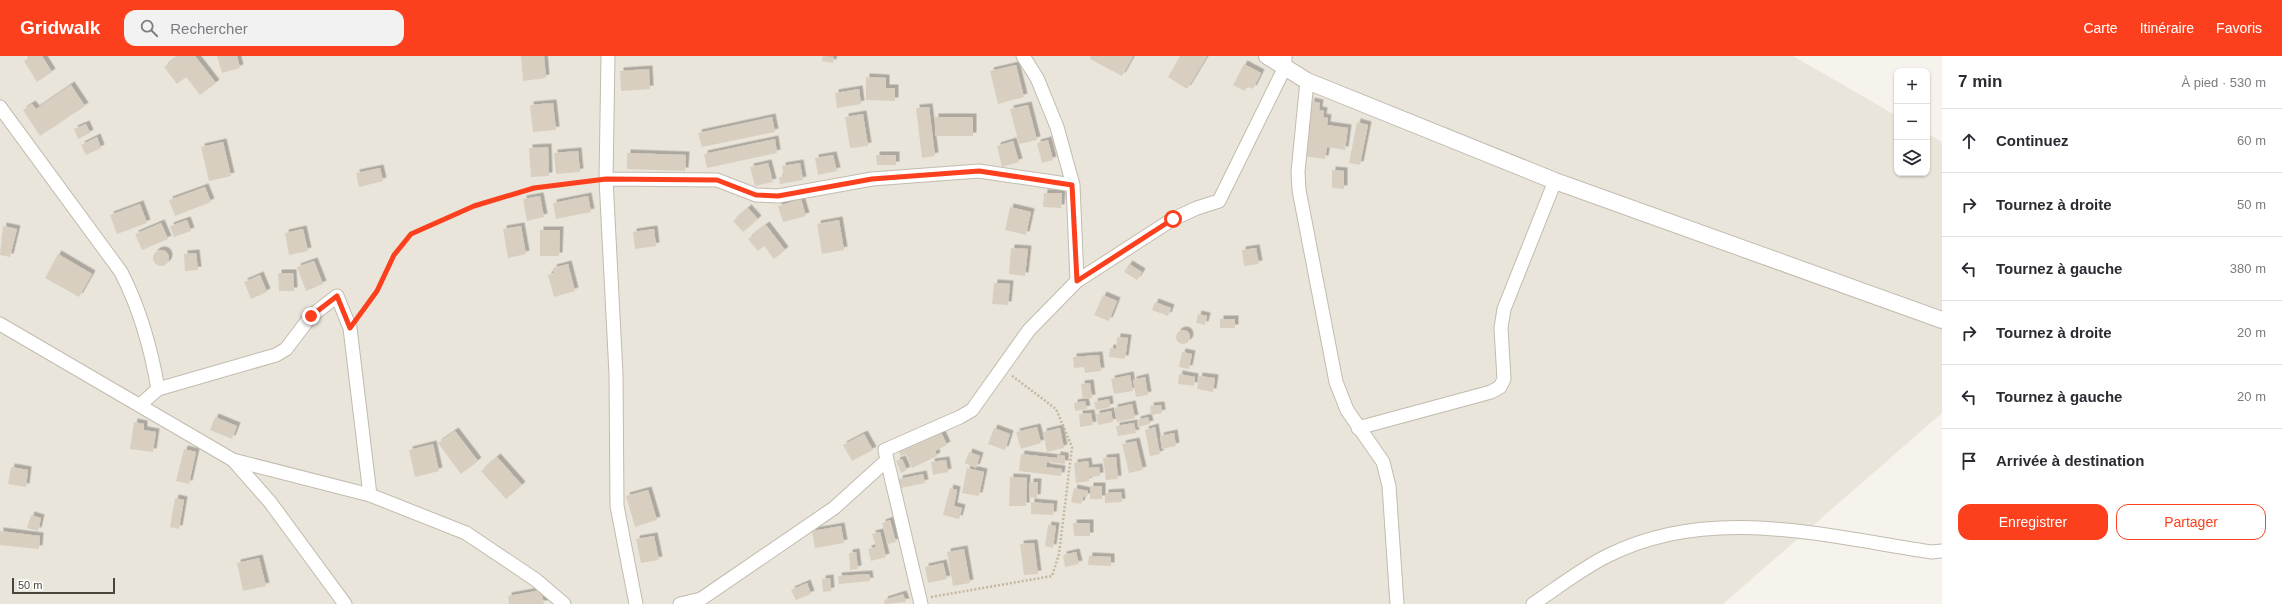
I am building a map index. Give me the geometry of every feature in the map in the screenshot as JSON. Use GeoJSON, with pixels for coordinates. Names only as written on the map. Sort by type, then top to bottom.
{"type":"FeatureCollection","features":[{"type":"Feature","properties":{"kind":"street"},"geometry":{"type":"LineString","coordinates":[[608,56],[606,179],[616,374],[617,506],[636,604]]}},
{"type":"Feature","properties":{"kind":"street"},"geometry":{"type":"LineString","coordinates":[[1024,56],[1037,78],[1057,126],[1072,185],[1077,281]]}},
{"type":"Feature","properties":{"kind":"street"},"geometry":{"type":"LineString","coordinates":[[1267,56],[1285,62],[1306,81],[1555,181],[1942,320]]}},
{"type":"Feature","properties":{"kind":"street"},"geometry":{"type":"LineString","coordinates":[[921,602],[885,450],[960,418],[972,410],[1029,330],[1077,281],[1173,219],[1197,208],[1220,201],[1285,62]]}},
{"type":"Feature","properties":{"kind":"street"},"geometry":{"type":"LineString","coordinates":[[1306,81],[1298,172],[1299,190],[1336,382],[1346,410],[1383,462],[1389,486],[1397,604]]}},
{"type":"Feature","properties":{"kind":"street"},"geometry":{"type":"LineString","coordinates":[[0,107],[121,272],[131,292],[151,352],[158,389]]}},
{"type":"Feature","properties":{"kind":"street"},"geometry":{"type":"LineString","coordinates":[[606,179],[717,180],[756,195],[778,196],[872,179],[979,171],[1072,185]]}},
{"type":"Feature","properties":{"kind":"street"},"geometry":{"type":"LineString","coordinates":[[1358,428],[1491,392],[1500,387],[1504,379],[1501,328],[1504,309],[1555,181]]}},
{"type":"Feature","properties":{"kind":"street"},"geometry":{"type":"LineString","coordinates":[[140,405],[158,389],[276,355],[286,349],[311,316],[337,296],[350,328],[370,495]]}},
{"type":"Feature","properties":{"kind":"street"},"geometry":{"type":"LineString","coordinates":[[0,324],[233,460],[370,495],[466,533],[536,580],[564,604]]}},
{"type":"Feature","properties":{"kind":"street"},"geometry":{"type":"LineString","coordinates":[[233,460],[270,502],[345,604]]}},
{"type":"Feature","properties":{"kind":"street"},"geometry":{"type":"LineString","coordinates":[[680,604],[701,599],[774,550],[834,508],[887,460]]}},
{"type":"Feature","properties":{"kind":"street"},"geometry":{"type":"LineString","coordinates":[[1533,604],[1607,556],[1661,535],[1720,526],[1759,526],[1932,552],[1942,552]]}},
{"type":"Feature","properties":{"kind":"path"},"geometry":{"type":"LineString","coordinates":[[350,328],[377,291],[394,255],[411,234],[443,219],[503,196],[534,188],[606,179]]}},
{"type":"Feature","properties":{"kind":"path"},"geometry":{"type":"LineString","coordinates":[[921,602],[1052,576],[1059,554],[1072,447],[1056,409],[1002,368]]}},
{"type":"Feature","properties":{"kind":"shaded area"},"geometry":{"type":"Polygon","coordinates":[[[0,56],[1793,56],[1894,114],[1894,176],[1930,176],[1930,135],[1942,142],[1942,413],[1723,604],[0,604],[0,56]]]}},
{"type":"Feature","properties":{"kind":"building"},"geometry":{"type":"Polygon","coordinates":[[[31,56],[42,56],[52,72],[37,82],[24,61],[31,56]]]}},
{"type":"Feature","properties":{"kind":"building"},"geometry":{"type":"Polygon","coordinates":[[[178,56],[195,56],[216,83],[200,95],[186,77],[177,84],[164,67],[178,56]]]}},
{"type":"Feature","properties":{"kind":"building"},"geometry":{"type":"Polygon","coordinates":[[[217,56],[237,56],[240,68],[222,73],[217,56]]]}},
{"type":"Feature","properties":{"kind":"building"},"geometry":{"type":"Polygon","coordinates":[[[521,56],[544,56],[546,78],[523,81],[521,56]]]}},
{"type":"Feature","properties":{"kind":"building"},"geometry":{"type":"Polygon","coordinates":[[[823,56],[834,57],[833,63],[822,61],[823,56]]]}},
{"type":"Feature","properties":{"kind":"building"},"geometry":{"type":"Polygon","coordinates":[[[1091,56],[1133,56],[1122,76],[1090,59],[1091,56]]]}},
{"type":"Feature","properties":{"kind":"building"},"geometry":{"type":"Polygon","coordinates":[[[1180,56],[1207,56],[1187,89],[1168,77],[1180,56]]]}},
{"type":"Feature","properties":{"kind":"building"},"geometry":{"type":"Polygon","coordinates":[[[1244,64],[1261,73],[1253,89],[1247,86],[1245,91],[1233,85],[1244,64]]]}},
{"type":"Feature","properties":{"kind":"building"},"geometry":{"type":"Polygon","coordinates":[[[1016,65],[1024,97],[998,104],[990,71],[1016,65]]]}},
{"type":"Feature","properties":{"kind":"building"},"geometry":{"type":"Polygon","coordinates":[[[649,69],[650,89],[621,91],[620,71],[649,69]]]}},
{"type":"Feature","properties":{"kind":"building"},"geometry":{"type":"Polygon","coordinates":[[[866,77],[886,78],[886,88],[895,88],[895,101],[866,100],[866,77]]]}},
{"type":"Feature","properties":{"kind":"building"},"geometry":{"type":"Polygon","coordinates":[[[71,85],[85,106],[40,136],[23,110],[32,104],[36,109],[71,85]]]}},
{"type":"Feature","properties":{"kind":"building"},"geometry":{"type":"Polygon","coordinates":[[[859,89],[861,104],[837,108],[835,93],[859,89]]]}},
{"type":"Feature","properties":{"kind":"building"},"geometry":{"type":"Polygon","coordinates":[[[1311,101],[1320,103],[1319,110],[1324,111],[1323,117],[1328,118],[1327,125],[1348,128],[1345,150],[1327,147],[1325,159],[1303,156],[1311,101]]]}},
{"type":"Feature","properties":{"kind":"building"},"geometry":{"type":"Polygon","coordinates":[[[553,103],[556,130],[533,132],[530,105],[553,103]]]}},
{"type":"Feature","properties":{"kind":"building"},"geometry":{"type":"Polygon","coordinates":[[[1028,105],[1037,140],[1019,144],[1010,109],[1028,105]]]}},
{"type":"Feature","properties":{"kind":"building"},"geometry":{"type":"Polygon","coordinates":[[[929,107],[935,156],[922,158],[916,108],[929,107]]]}},
{"type":"Feature","properties":{"kind":"building"},"geometry":{"type":"Polygon","coordinates":[[[863,114],[868,146],[850,148],[845,117],[863,114]]]}},
{"type":"Feature","properties":{"kind":"building"},"geometry":{"type":"Polygon","coordinates":[[[772,117],[775,132],[702,147],[698,133],[772,117]]]}},
{"type":"Feature","properties":{"kind":"building"},"geometry":{"type":"Polygon","coordinates":[[[935,117],[973,117],[973,136],[935,136],[935,117]]]}},
{"type":"Feature","properties":{"kind":"building"},"geometry":{"type":"Polygon","coordinates":[[[1357,122],[1368,125],[1360,165],[1349,163],[1357,122]]]}},
{"type":"Feature","properties":{"kind":"building"},"geometry":{"type":"Polygon","coordinates":[[[86,124],[90,133],[78,139],[74,129],[86,124]]]}},
{"type":"Feature","properties":{"kind":"building"},"geometry":{"type":"Polygon","coordinates":[[[97,137],[101,148],[86,155],[81,145],[97,137]]]}},
{"type":"Feature","properties":{"kind":"building"},"geometry":{"type":"Polygon","coordinates":[[[775,139],[777,153],[707,168],[704,154],[775,139]]]}},
{"type":"Feature","properties":{"kind":"building"},"geometry":{"type":"Polygon","coordinates":[[[1048,140],[1053,160],[1042,163],[1037,143],[1048,140]]]}},
{"type":"Feature","properties":{"kind":"building"},"geometry":{"type":"Polygon","coordinates":[[[1013,141],[1019,162],[1002,167],[997,146],[1013,141]]]}},
{"type":"Feature","properties":{"kind":"building"},"geometry":{"type":"Polygon","coordinates":[[[223,142],[231,176],[209,181],[201,147],[223,142]]]}},
{"type":"Feature","properties":{"kind":"building"},"geometry":{"type":"Polygon","coordinates":[[[548,147],[549,176],[531,177],[529,148],[548,147]]]}},
{"type":"Feature","properties":{"kind":"building"},"geometry":{"type":"Polygon","coordinates":[[[578,151],[580,172],[556,174],[554,153],[578,151]]]}},
{"type":"Feature","properties":{"kind":"building"},"geometry":{"type":"Polygon","coordinates":[[[627,153],[686,155],[685,171],[627,169],[627,153]]]}},
{"type":"Feature","properties":{"kind":"building"},"geometry":{"type":"Polygon","coordinates":[[[833,155],[837,171],[818,175],[815,158],[833,155]]]}},
{"type":"Feature","properties":{"kind":"building"},"geometry":{"type":"Polygon","coordinates":[[[876,155],[896,155],[896,165],[877,165],[876,155]]]}},
{"type":"Feature","properties":{"kind":"building"},"geometry":{"type":"Polygon","coordinates":[[[768,163],[773,182],[755,186],[750,167],[768,163]]]}},
{"type":"Feature","properties":{"kind":"building"},"geometry":{"type":"Polygon","coordinates":[[[800,163],[803,180],[780,184],[779,177],[784,177],[782,166],[800,163]]]}},
{"type":"Feature","properties":{"kind":"building"},"geometry":{"type":"Polygon","coordinates":[[[380,168],[383,181],[359,187],[356,173],[380,168]]]}},
{"type":"Feature","properties":{"kind":"building"},"geometry":{"type":"Polygon","coordinates":[[[1332,170],[1344,171],[1344,189],[1332,188],[1332,170]]]}},
{"type":"Feature","properties":{"kind":"building"},"geometry":{"type":"Polygon","coordinates":[[[205,187],[211,202],[175,216],[169,200],[205,187]]]}},
{"type":"Feature","properties":{"kind":"building"},"geometry":{"type":"Polygon","coordinates":[[[1044,193],[1062,193],[1061,208],[1043,207],[1044,193]]]}},
{"type":"Feature","properties":{"kind":"building"},"geometry":{"type":"Polygon","coordinates":[[[540,196],[544,217],[527,221],[523,199],[540,196]]]}},
{"type":"Feature","properties":{"kind":"building"},"geometry":{"type":"Polygon","coordinates":[[[588,196],[591,212],[556,219],[553,203],[588,196]]]}},
{"type":"Feature","properties":{"kind":"building"},"geometry":{"type":"Polygon","coordinates":[[[801,199],[806,216],[783,222],[778,206],[801,199]]]}},
{"type":"Feature","properties":{"kind":"building"},"geometry":{"type":"Polygon","coordinates":[[[140,204],[147,223],[117,234],[110,215],[140,204]]]}},
{"type":"Feature","properties":{"kind":"building"},"geometry":{"type":"Polygon","coordinates":[[[1010,207],[1031,212],[1026,235],[1005,230],[1010,207]]]}},
{"type":"Feature","properties":{"kind":"building"},"geometry":{"type":"Polygon","coordinates":[[[748,208],[758,219],[743,232],[733,221],[748,208]]]}},
{"type":"Feature","properties":{"kind":"building"},"geometry":{"type":"Polygon","coordinates":[[[187,220],[191,231],[174,237],[170,226],[187,220]]]}},
{"type":"Feature","properties":{"kind":"building"},"geometry":{"type":"Polygon","coordinates":[[[839,220],[844,250],[822,254],[817,224],[839,220]]]}},
{"type":"Feature","properties":{"kind":"building"},"geometry":{"type":"Polygon","coordinates":[[[161,223],[168,239],[142,250],[135,234],[161,223]]]}},
{"type":"Feature","properties":{"kind":"building"},"geometry":{"type":"Polygon","coordinates":[[[766,225],[785,250],[774,259],[764,246],[758,251],[748,239],[766,225]]]}},
{"type":"Feature","properties":{"kind":"building"},"geometry":{"type":"Polygon","coordinates":[[[3,226],[17,229],[10,257],[0,255],[3,226]]]}},
{"type":"Feature","properties":{"kind":"building"},"geometry":{"type":"Polygon","coordinates":[[[521,226],[526,254],[508,258],[503,229],[521,226]]]}},
{"type":"Feature","properties":{"kind":"building"},"geometry":{"type":"Polygon","coordinates":[[[303,229],[308,251],[289,255],[285,233],[303,229]]]}},
{"type":"Feature","properties":{"kind":"building"},"geometry":{"type":"Polygon","coordinates":[[[654,229],[656,246],[635,249],[633,232],[654,229]]]}},
{"type":"Feature","properties":{"kind":"building"},"geometry":{"type":"Polygon","coordinates":[[[540,230],[560,230],[559,256],[540,256],[540,230]]]}},
{"type":"Feature","properties":{"kind":"building"},"geometry":{"type":"Polygon","coordinates":[[[1011,248],[1028,249],[1025,276],[1009,274],[1011,248]]]}},
{"type":"Feature","properties":{"kind":"building"},"geometry":{"type":"Polygon","coordinates":[[[1256,248],[1259,264],[1244,266],[1242,250],[1256,248]]]}},
{"type":"Feature","properties":{"kind":"building"},"geometry":{"type":"Polygon","coordinates":[[[158,250],[164,250],[169,255],[167,264],[164,266],[158,266],[153,261],[153,255],[158,250]]]}},
{"type":"Feature","properties":{"kind":"building"},"geometry":{"type":"Polygon","coordinates":[[[196,253],[198,270],[185,271],[184,254],[196,253]]]}},
{"type":"Feature","properties":{"kind":"building"},"geometry":{"type":"Polygon","coordinates":[[[58,254],[92,274],[79,297],[45,278],[58,254]]]}},
{"type":"Feature","properties":{"kind":"building"},"geometry":{"type":"Polygon","coordinates":[[[314,261],[323,284],[306,291],[297,267],[314,261]]]}},
{"type":"Feature","properties":{"kind":"building"},"geometry":{"type":"Polygon","coordinates":[[[568,264],[575,291],[554,297],[548,275],[554,273],[553,268],[568,264]]]}},
{"type":"Feature","properties":{"kind":"building"},"geometry":{"type":"Polygon","coordinates":[[[1129,264],[1142,272],[1137,280],[1124,272],[1129,264]]]}},
{"type":"Feature","properties":{"kind":"building"},"geometry":{"type":"Polygon","coordinates":[[[278,273],[293,273],[294,291],[279,291],[278,273]]]}},
{"type":"Feature","properties":{"kind":"building"},"geometry":{"type":"Polygon","coordinates":[[[260,275],[267,292],[251,299],[244,282],[260,275]]]}},
{"type":"Feature","properties":{"kind":"building"},"geometry":{"type":"Polygon","coordinates":[[[994,283],[1010,284],[1008,305],[992,304],[994,283]]]}},
{"type":"Feature","properties":{"kind":"building"},"geometry":{"type":"Polygon","coordinates":[[[1103,295],[1117,301],[1109,321],[1094,315],[1103,295]]]}},
{"type":"Feature","properties":{"kind":"building"},"geometry":{"type":"Polygon","coordinates":[[[1155,302],[1171,308],[1168,316],[1152,310],[1155,302]]]}},
{"type":"Feature","properties":{"kind":"building"},"geometry":{"type":"Polygon","coordinates":[[[1198,314],[1207,316],[1205,325],[1196,323],[1198,314]]]}},
{"type":"Feature","properties":{"kind":"building"},"geometry":{"type":"Polygon","coordinates":[[[1220,319],[1235,319],[1235,328],[1220,328],[1220,319]]]}},
{"type":"Feature","properties":{"kind":"building"},"geometry":{"type":"Polygon","coordinates":[[[1183,330],[1188,332],[1190,337],[1188,342],[1183,344],[1178,342],[1176,337],[1178,332],[1183,330]]]}},
{"type":"Feature","properties":{"kind":"building"},"geometry":{"type":"Polygon","coordinates":[[[1117,337],[1128,338],[1125,359],[1109,357],[1110,348],[1116,349],[1117,337]]]}},
{"type":"Feature","properties":{"kind":"building"},"geometry":{"type":"Polygon","coordinates":[[[1182,352],[1192,354],[1189,369],[1179,367],[1182,352]]]}},
{"type":"Feature","properties":{"kind":"building"},"geometry":{"type":"Polygon","coordinates":[[[1099,355],[1101,371],[1085,373],[1084,367],[1074,368],[1073,357],[1099,355]]]}},
{"type":"Feature","properties":{"kind":"building"},"geometry":{"type":"Polygon","coordinates":[[[1179,374],[1195,377],[1194,386],[1178,384],[1179,374]]]}},
{"type":"Feature","properties":{"kind":"building"},"geometry":{"type":"Polygon","coordinates":[[[1130,375],[1133,391],[1114,394],[1111,379],[1130,375]]]}},
{"type":"Feature","properties":{"kind":"building"},"geometry":{"type":"Polygon","coordinates":[[[1199,376],[1215,378],[1213,392],[1197,389],[1199,376]]]}},
{"type":"Feature","properties":{"kind":"building"},"geometry":{"type":"Polygon","coordinates":[[[1145,377],[1148,395],[1136,397],[1133,380],[1145,377]]]}},
{"type":"Feature","properties":{"kind":"building"},"geometry":{"type":"Polygon","coordinates":[[[1090,383],[1092,398],[1083,399],[1081,384],[1090,383]]]}},
{"type":"Feature","properties":{"kind":"building"},"geometry":{"type":"Polygon","coordinates":[[[1109,399],[1110,407],[1096,410],[1094,402],[1109,399]]]}},
{"type":"Feature","properties":{"kind":"building"},"geometry":{"type":"Polygon","coordinates":[[[1085,401],[1087,409],[1075,411],[1074,403],[1085,401]]]}},
{"type":"Feature","properties":{"kind":"building"},"geometry":{"type":"Polygon","coordinates":[[[1132,404],[1135,418],[1117,422],[1114,408],[1132,404]]]}},
{"type":"Feature","properties":{"kind":"building"},"geometry":{"type":"Polygon","coordinates":[[[1161,405],[1162,413],[1151,415],[1150,406],[1161,405]]]}},
{"type":"Feature","properties":{"kind":"building"},"geometry":{"type":"Polygon","coordinates":[[[1111,411],[1113,422],[1098,425],[1096,414],[1111,411]]]}},
{"type":"Feature","properties":{"kind":"building"},"geometry":{"type":"Polygon","coordinates":[[[1091,413],[1093,425],[1080,427],[1079,414],[1091,413]]]}},
{"type":"Feature","properties":{"kind":"building"},"geometry":{"type":"Polygon","coordinates":[[[215,417],[237,426],[232,439],[210,430],[215,417]]]}},
{"type":"Feature","properties":{"kind":"building"},"geometry":{"type":"Polygon","coordinates":[[[1148,417],[1150,424],[1138,427],[1137,420],[1148,417]]]}},
{"type":"Feature","properties":{"kind":"building"},"geometry":{"type":"Polygon","coordinates":[[[134,422],[144,424],[144,430],[156,432],[153,452],[130,449],[134,422]]]}},
{"type":"Feature","properties":{"kind":"building"},"geometry":{"type":"Polygon","coordinates":[[[1134,423],[1136,433],[1118,436],[1116,426],[1134,423]]]}},
{"type":"Feature","properties":{"kind":"building"},"geometry":{"type":"Polygon","coordinates":[[[1037,427],[1041,443],[1021,449],[1016,432],[1037,427]]]}},
{"type":"Feature","properties":{"kind":"building"},"geometry":{"type":"Polygon","coordinates":[[[1155,427],[1160,454],[1150,456],[1145,430],[1155,427]]]}},
{"type":"Feature","properties":{"kind":"building"},"geometry":{"type":"Polygon","coordinates":[[[994,428],[1010,434],[1005,450],[988,444],[994,428]]]}},
{"type":"Feature","properties":{"kind":"building"},"geometry":{"type":"Polygon","coordinates":[[[1060,428],[1064,448],[1047,452],[1043,432],[1060,428]]]}},
{"type":"Feature","properties":{"kind":"building"},"geometry":{"type":"Polygon","coordinates":[[[940,430],[947,445],[935,451],[937,456],[912,468],[906,454],[901,456],[898,449],[940,430]]]}},
{"type":"Feature","properties":{"kind":"building"},"geometry":{"type":"Polygon","coordinates":[[[455,431],[478,461],[461,474],[438,443],[455,431]]]}},
{"type":"Feature","properties":{"kind":"building"},"geometry":{"type":"Polygon","coordinates":[[[1174,433],[1176,446],[1162,449],[1160,436],[1174,433]]]}},
{"type":"Feature","properties":{"kind":"building"},"geometry":{"type":"Polygon","coordinates":[[[864,434],[873,450],[852,461],[843,445],[864,434]]]}},
{"type":"Feature","properties":{"kind":"building"},"geometry":{"type":"Polygon","coordinates":[[[1136,441],[1143,470],[1129,473],[1122,444],[1136,441]]]}},
{"type":"Feature","properties":{"kind":"building"},"geometry":{"type":"Polygon","coordinates":[[[433,444],[439,471],[415,477],[409,450],[433,444]]]}},
{"type":"Feature","properties":{"kind":"building"},"geometry":{"type":"Polygon","coordinates":[[[184,449],[196,452],[189,484],[176,481],[184,449]]]}},
{"type":"Feature","properties":{"kind":"building"},"geometry":{"type":"Polygon","coordinates":[[[969,452],[980,456],[976,468],[965,463],[969,452]]]}},
{"type":"Feature","properties":{"kind":"building"},"geometry":{"type":"Polygon","coordinates":[[[1021,454],[1057,458],[1057,455],[1065,456],[1065,464],[1047,462],[1046,467],[1062,469],[1061,476],[1019,471],[1021,454]]]}},
{"type":"Feature","properties":{"kind":"building"},"geometry":{"type":"Polygon","coordinates":[[[497,457],[522,485],[506,499],[481,471],[497,457]]]}},
{"type":"Feature","properties":{"kind":"building"},"geometry":{"type":"Polygon","coordinates":[[[1116,457],[1118,479],[1106,480],[1103,458],[1116,457]]]}},
{"type":"Feature","properties":{"kind":"building"},"geometry":{"type":"Polygon","coordinates":[[[902,459],[907,470],[901,473],[896,461],[902,459]]]}},
{"type":"Feature","properties":{"kind":"building"},"geometry":{"type":"Polygon","coordinates":[[[946,460],[948,472],[933,475],[931,462],[946,460]]]}},
{"type":"Feature","properties":{"kind":"building"},"geometry":{"type":"Polygon","coordinates":[[[1088,461],[1089,468],[1099,467],[1100,476],[1089,477],[1089,481],[1076,483],[1074,463],[1088,461]]]}},
{"type":"Feature","properties":{"kind":"building"},"geometry":{"type":"Polygon","coordinates":[[[11,467],[28,470],[26,487],[8,484],[11,467]]]}},
{"type":"Feature","properties":{"kind":"building"},"geometry":{"type":"Polygon","coordinates":[[[967,468],[984,472],[979,496],[962,493],[967,468]]]}},
{"type":"Feature","properties":{"kind":"building"},"geometry":{"type":"Polygon","coordinates":[[[923,474],[925,483],[901,488],[899,479],[923,474]]]}},
{"type":"Feature","properties":{"kind":"building"},"geometry":{"type":"Polygon","coordinates":[[[1010,477],[1027,478],[1026,506],[1009,506],[1010,477]]]}},
{"type":"Feature","properties":{"kind":"building"},"geometry":{"type":"Polygon","coordinates":[[[1030,482],[1038,482],[1037,498],[1029,497],[1030,482]]]}},
{"type":"Feature","properties":{"kind":"building"},"geometry":{"type":"Polygon","coordinates":[[[1090,486],[1102,486],[1102,499],[1090,499],[1090,486]]]}},
{"type":"Feature","properties":{"kind":"building"},"geometry":{"type":"Polygon","coordinates":[[[950,488],[957,490],[954,506],[962,508],[959,519],[943,515],[950,488]]]}},
{"type":"Feature","properties":{"kind":"building"},"geometry":{"type":"Polygon","coordinates":[[[1074,488],[1088,491],[1087,497],[1083,497],[1081,504],[1071,502],[1074,488]]]}},
{"type":"Feature","properties":{"kind":"building"},"geometry":{"type":"Polygon","coordinates":[[[648,490],[657,520],[635,527],[626,496],[648,490]]]}},
{"type":"Feature","properties":{"kind":"building"},"geometry":{"type":"Polygon","coordinates":[[[1121,492],[1122,502],[1105,503],[1105,493],[1121,492]]]}},
{"type":"Feature","properties":{"kind":"building"},"geometry":{"type":"Polygon","coordinates":[[[175,498],[184,500],[179,529],[170,527],[175,498]]]}},
{"type":"Feature","properties":{"kind":"building"},"geometry":{"type":"Polygon","coordinates":[[[1031,502],[1054,504],[1053,515],[1031,514],[1031,502]]]}},
{"type":"Feature","properties":{"kind":"building"},"geometry":{"type":"Polygon","coordinates":[[[31,515],[41,518],[38,531],[27,528],[31,515]]]}},
{"type":"Feature","properties":{"kind":"building"},"geometry":{"type":"Polygon","coordinates":[[[890,520],[896,542],[888,544],[882,523],[890,520]]]}},
{"type":"Feature","properties":{"kind":"building"},"geometry":{"type":"Polygon","coordinates":[[[1073,523],[1090,523],[1090,536],[1074,536],[1073,523]]]}},
{"type":"Feature","properties":{"kind":"building"},"geometry":{"type":"Polygon","coordinates":[[[1048,525],[1056,526],[1053,548],[1045,546],[1048,525]]]}},
{"type":"Feature","properties":{"kind":"building"},"geometry":{"type":"Polygon","coordinates":[[[841,526],[844,543],[815,548],[812,531],[841,526]]]}},
{"type":"Feature","properties":{"kind":"building"},"geometry":{"type":"Polygon","coordinates":[[[0,531],[40,536],[39,549],[0,545],[0,531]]]}},
{"type":"Feature","properties":{"kind":"building"},"geometry":{"type":"Polygon","coordinates":[[[880,532],[886,557],[871,561],[868,549],[876,547],[872,534],[880,532]]]}},
{"type":"Feature","properties":{"kind":"building"},"geometry":{"type":"Polygon","coordinates":[[[654,536],[659,560],[641,563],[636,539],[654,536]]]}},
{"type":"Feature","properties":{"kind":"building"},"geometry":{"type":"Polygon","coordinates":[[[1034,543],[1038,574],[1024,575],[1020,544],[1034,543]]]}},
{"type":"Feature","properties":{"kind":"building"},"geometry":{"type":"Polygon","coordinates":[[[964,549],[970,583],[953,586],[947,552],[964,549]]]}},
{"type":"Feature","properties":{"kind":"building"},"geometry":{"type":"Polygon","coordinates":[[[856,552],[858,569],[850,570],[849,553],[856,552]]]}},
{"type":"Feature","properties":{"kind":"building"},"geometry":{"type":"Polygon","coordinates":[[[1076,552],[1079,564],[1065,567],[1063,555],[1076,552]]]}},
{"type":"Feature","properties":{"kind":"building"},"geometry":{"type":"Polygon","coordinates":[[[1089,556],[1111,557],[1111,566],[1088,565],[1089,556]]]}},
{"type":"Feature","properties":{"kind":"building"},"geometry":{"type":"Polygon","coordinates":[[[259,558],[266,586],[243,591],[237,563],[259,558]]]}},
{"type":"Feature","properties":{"kind":"building"},"geometry":{"type":"Polygon","coordinates":[[[943,563],[947,579],[928,583],[925,567],[943,563]]]}},
{"type":"Feature","properties":{"kind":"building"},"geometry":{"type":"Polygon","coordinates":[[[869,574],[870,581],[839,584],[838,576],[869,574]]]}},
{"type":"Feature","properties":{"kind":"building"},"geometry":{"type":"Polygon","coordinates":[[[830,578],[831,591],[823,592],[822,579],[830,578]]]}},
{"type":"Feature","properties":{"kind":"building"},"geometry":{"type":"Polygon","coordinates":[[[807,583],[811,594],[796,600],[791,590],[807,583]]]}},
{"type":"Feature","properties":{"kind":"building"},"geometry":{"type":"Polygon","coordinates":[[[541,590],[544,604],[509,604],[508,596],[541,590]]]}},
{"type":"Feature","properties":{"kind":"building"},"geometry":{"type":"Polygon","coordinates":[[[903,594],[906,602],[885,604],[884,600],[903,594]]]}},
{"type":"Feature","properties":{"kind":"route"},"geometry":{"type":"LineString","coordinates":[[311,316],[337,296],[344,309],[350,328],[377,291],[394,255],[411,234],[443,219],[503,196],[534,188],[606,179],[717,180],[756,195],[778,196],[872,179],[979,171],[1072,185],[1077,281],[1173,219]]}}]}
